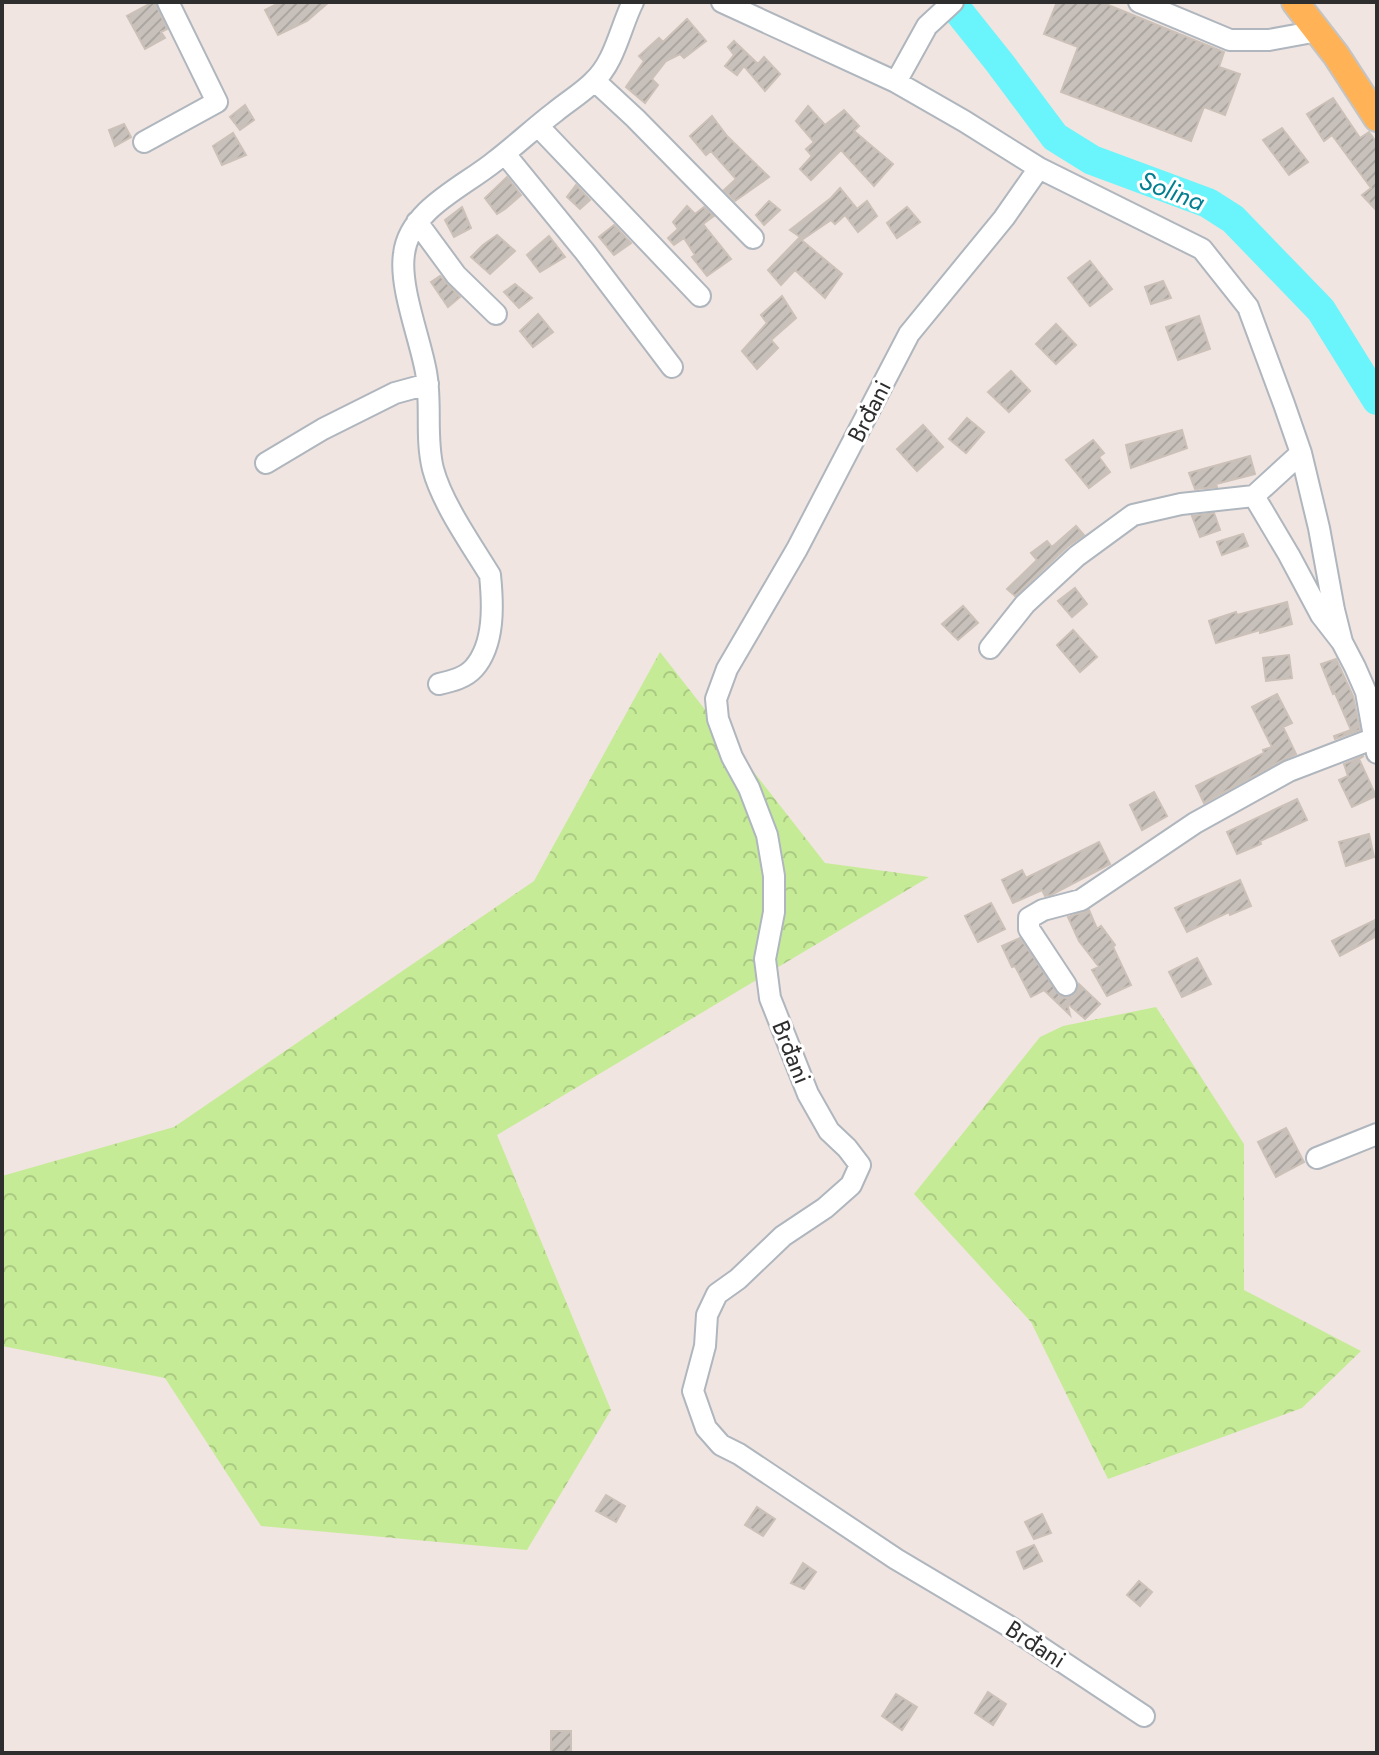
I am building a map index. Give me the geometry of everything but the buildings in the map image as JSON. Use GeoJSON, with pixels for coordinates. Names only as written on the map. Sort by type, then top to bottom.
{"type":"FeatureCollection","features":[{"type":"Feature","properties":{"kind":"main road"},"geometry":{"type":"LineString","coordinates":[[1295,2],[1336,55],[1377,118]]}},
{"type":"Feature","properties":{"kind":"street"},"geometry":{"type":"LineString","coordinates":[[144,142],[217,102],[168,2]]}},
{"type":"Feature","properties":{"kind":"street"},"geometry":{"type":"LineString","coordinates":[[439,684],[457,680],[474,669],[485,649],[491,622],[492,589],[490,575],[440,491],[432,467],[428,384],[404,281],[403,256],[407,237],[417,222],[446,195],[479,174],[595,81],[615,47],[633,2]]}},
{"type":"Feature","properties":{"kind":"street"},"geometry":{"type":"LineString","coordinates":[[722,2],[896,82],[1039,168],[1202,249],[1248,307],[1301,453],[1342,642],[1374,714],[1376,746],[1289,771],[1195,823],[1081,900],[1043,910],[1029,918],[1029,929],[1066,985]]}},
{"type":"Feature","properties":{"kind":"street"},"geometry":{"type":"LineString","coordinates":[[896,82],[927,26],[953,2]]}},
{"type":"Feature","properties":{"kind":"street"},"geometry":{"type":"LineString","coordinates":[[1139,2],[1230,40],[1269,40],[1318,31]]}},
{"type":"Feature","properties":{"kind":"street"},"geometry":{"type":"LineString","coordinates":[[595,81],[753,238]]}},
{"type":"Feature","properties":{"kind":"street"},"geometry":{"type":"LineString","coordinates":[[538,126],[700,296]]}},
{"type":"Feature","properties":{"kind":"street"},"geometry":{"type":"LineString","coordinates":[[505,154],[585,252],[672,367]]}},
{"type":"Feature","properties":{"kind":"street","name":"Brđani"},"geometry":{"type":"LineString","coordinates":[[1039,168],[1004,218],[909,334],[797,549],[727,669],[716,699],[718,719],[732,757],[749,788],[767,835],[774,876],[774,912],[765,959],[770,998],[808,1094],[829,1131],[860,1165],[851,1185],[825,1208],[783,1236],[738,1279],[717,1294],[707,1315],[705,1346],[693,1391],[706,1428],[721,1445],[896,1559],[1007,1625],[1144,1716]]}},
{"type":"Feature","properties":{"kind":"street"},"geometry":{"type":"LineString","coordinates":[[417,222],[456,275],[496,314]]}},
{"type":"Feature","properties":{"kind":"street"},"geometry":{"type":"LineString","coordinates":[[266,463],[323,429],[395,393],[428,384]]}},
{"type":"Feature","properties":{"kind":"street"},"geometry":{"type":"LineString","coordinates":[[990,648],[1025,604],[1056,575],[1133,515],[1181,504],[1254,496],[1301,453]]}},
{"type":"Feature","properties":{"kind":"street"},"geometry":{"type":"LineString","coordinates":[[1254,496],[1321,615],[1342,642]]}},
{"type":"Feature","properties":{"kind":"street"},"geometry":{"type":"LineString","coordinates":[[1317,1158],[1377,1134]]}},
{"type":"Feature","properties":{"kind":"green space"},"geometry":{"type":"Polygon","coordinates":[[[660,652],[825,863],[929,877],[497,1135],[611,1410],[527,1550],[261,1526],[165,1378],[2,1346],[2,1176],[174,1127],[534,881],[660,652]]]}},
{"type":"Feature","properties":{"kind":"green space"},"geometry":{"type":"Polygon","coordinates":[[[1156,1007],[1244,1144],[1244,1290],[1361,1351],[1302,1408],[1108,1479],[1031,1322],[914,1194],[1040,1037],[1063,1026],[1156,1007]]]}},
{"type":"Feature","properties":{"kind":"waterway","name":"Solina"},"geometry":{"type":"LineString","coordinates":[[951,2],[1055,137],[1092,160],[1208,203],[1233,219],[1321,310],[1377,400]]}}]}
